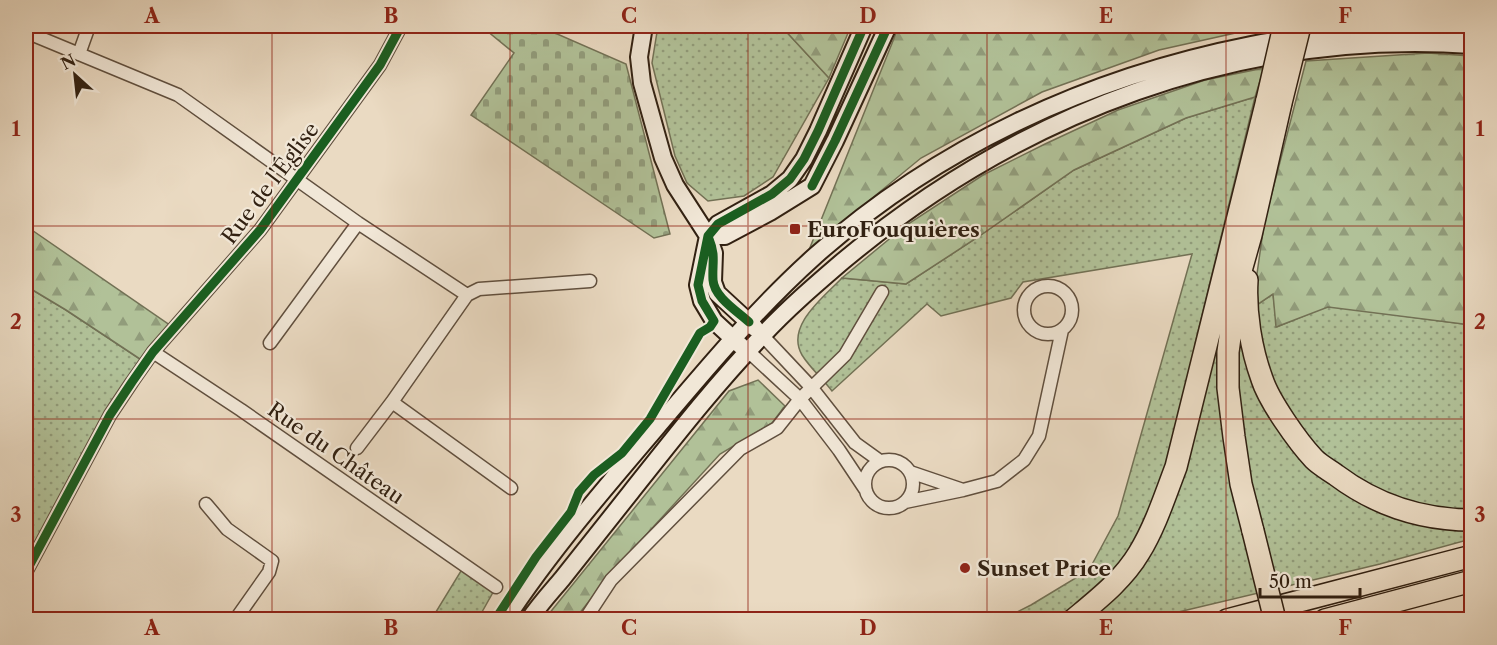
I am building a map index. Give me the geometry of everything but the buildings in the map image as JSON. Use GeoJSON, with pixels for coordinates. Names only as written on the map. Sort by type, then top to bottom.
{"type":"FeatureCollection","features":[{"type":"Feature","properties":{"kind":"highway"},"geometry":{"type":"LineString","coordinates":[[1274,102],[1284,26]]}},
{"type":"Feature","properties":{"kind":"highway"},"geometry":{"type":"LineString","coordinates":[[1266,620],[1225,440],[1220,387],[1220,352],[1242,237],[1274,102],[1300,26]]}},
{"type":"Feature","properties":{"kind":"highway"},"geometry":{"type":"LineString","coordinates":[[1242,237],[1251,341],[1262,381],[1285,421],[1314,460],[1350,486],[1394,508],[1426,517],[1472,520]]}},
{"type":"Feature","properties":{"kind":"highway"},"geometry":{"type":"LineString","coordinates":[[1073,620],[1108,591],[1139,554],[1160,510],[1176,467],[1242,237]]}},
{"type":"Feature","properties":{"kind":"highway"},"geometry":{"type":"LineString","coordinates":[[1248,533],[1275,620]]}},
{"type":"Feature","properties":{"kind":"highway"},"geometry":{"type":"LineString","coordinates":[[1227,620],[1472,556]]}},
{"type":"Feature","properties":{"kind":"highway"},"geometry":{"type":"LineString","coordinates":[[1325,620],[1472,581]]}},
{"type":"Feature","properties":{"kind":"main road"},"geometry":{"type":"LineString","coordinates":[[644,26],[639,57],[642,83],[663,158],[675,185],[708,236],[714,253],[713,282],[717,293],[762,335]]}},
{"type":"Feature","properties":{"kind":"main road"},"geometry":{"type":"LineString","coordinates":[[748,351],[714,321],[702,302],[698,285],[708,236],[718,224],[772,194],[790,179],[804,159],[818,131],[864,26]]}},
{"type":"Feature","properties":{"kind":"main road"},"geometry":{"type":"LineString","coordinates":[[708,236],[725,236],[812,186],[888,26]]}},
{"type":"Feature","properties":{"kind":"main road"},"geometry":{"type":"LineString","coordinates":[[505,620],[528,584],[619,472],[748,322],[818,254],[909,183],[964,149],[1016,122],[1093,88],[1158,66],[1215,52],[1290,38],[1405,29],[1472,32]]}},
{"type":"Feature","properties":{"kind":"main road"},"geometry":{"type":"LineString","coordinates":[[529,620],[676,435],[762,335],[821,280],[907,211],[956,178],[1022,141],[1097,106],[1137,90],[1197,71],[1261,57],[1334,47],[1387,44],[1472,45]]}},
{"type":"Feature","properties":{"kind":"street"},"geometry":{"type":"LineString","coordinates":[[79,54],[89,26]]}},
{"type":"Feature","properties":{"kind":"street","name":"Rue de l'Église"},"geometry":{"type":"LineString","coordinates":[[26,572],[110,415],[153,352],[255,236],[380,65],[401,26]]}},
{"type":"Feature","properties":{"kind":"street"},"geometry":{"type":"LineString","coordinates":[[26,32],[178,95],[358,223],[467,295]]}},
{"type":"Feature","properties":{"kind":"street"},"geometry":{"type":"LineString","coordinates":[[270,343],[358,223]]}},
{"type":"Feature","properties":{"kind":"street"},"geometry":{"type":"LineString","coordinates":[[357,448],[467,295],[479,289],[590,281]]}},
{"type":"Feature","properties":{"kind":"street"},"geometry":{"type":"LineString","coordinates":[[963,490],[910,472],[900,462],[887,460],[880,461],[868,473],[865,481],[868,496],[878,506],[892,508],[905,502],[963,490],[997,481],[1024,460],[1039,436],[1062,330],[1071,318],[1071,303],[1068,296],[1055,287],[1040,287],[1033,291],[1027,297],[1023,313],[1030,328],[1045,335],[1062,330]]}},
{"type":"Feature","properties":{"kind":"street"},"geometry":{"type":"LineString","coordinates":[[586,618],[611,580],[740,449],[777,428],[811,387],[845,356],[882,292]]}},
{"type":"Feature","properties":{"kind":"street"},"geometry":{"type":"LineString","coordinates":[[762,335],[811,387],[855,443],[880,461]]}},
{"type":"Feature","properties":{"kind":"street"},"geometry":{"type":"LineString","coordinates":[[748,351],[800,399],[866,489]]}},
{"type":"Feature","properties":{"kind":"street","name":"Rue du Château"},"geometry":{"type":"LineString","coordinates":[[153,352],[496,586]]}},
{"type":"Feature","properties":{"kind":"street"},"geometry":{"type":"LineString","coordinates":[[392,402],[511,488]]}},
{"type":"Feature","properties":{"kind":"street"},"geometry":{"type":"LineString","coordinates":[[905,502],[913,488],[910,472]]}},
{"type":"Feature","properties":{"kind":"street"},"geometry":{"type":"LineString","coordinates":[[206,504],[227,529],[272,561],[269,572],[234,620]]}},
{"type":"Feature","properties":{"kind":"green space"},"geometry":{"type":"Polygon","coordinates":[[[481,26],[539,26],[626,64],[670,234],[654,238],[471,115],[514,53],[481,26]]]}},
{"type":"Feature","properties":{"kind":"green space"},"geometry":{"type":"Polygon","coordinates":[[[658,26],[781,26],[829,78],[773,177],[744,196],[708,201],[687,183],[675,156],[652,63],[658,26]]]}},
{"type":"Feature","properties":{"kind":"green space"},"geometry":{"type":"Polygon","coordinates":[[[781,26],[851,26],[829,78],[781,26]]]}},
{"type":"Feature","properties":{"kind":"green space"},"geometry":{"type":"Polygon","coordinates":[[[899,26],[1267,26],[1159,50],[1042,92],[921,158],[809,250],[899,26]]]}},
{"type":"Feature","properties":{"kind":"green space"},"geometry":{"type":"Polygon","coordinates":[[[1428,53],[1471,56],[1471,325],[1328,307],[1276,327],[1273,294],[1258,304],[1256,281],[1264,224],[1306,61],[1428,53]]]}},
{"type":"Feature","properties":{"kind":"green space"},"geometry":{"type":"Polygon","coordinates":[[[1264,68],[1255,97],[1186,118],[1074,170],[906,284],[842,278],[905,226],[983,175],[1045,144],[1118,110],[1205,80],[1264,68]]]}},
{"type":"Feature","properties":{"kind":"green space"},"geometry":{"type":"Polygon","coordinates":[[[1255,97],[1195,344],[1236,354],[1240,317],[1273,294],[1277,327],[1328,306],[1471,325],[1471,539],[1380,564],[1149,619],[1003,619],[1089,570],[1118,516],[1192,254],[1023,282],[1011,298],[941,316],[927,304],[832,391],[802,355],[798,344],[802,323],[817,303],[842,278],[906,284],[1074,170],[1186,118],[1255,97]]]}},
{"type":"Feature","properties":{"kind":"green space"},"geometry":{"type":"Polygon","coordinates":[[[26,226],[174,328],[146,363],[26,286],[26,226]]]}},
{"type":"Feature","properties":{"kind":"green space"},"geometry":{"type":"Polygon","coordinates":[[[26,286],[146,363],[26,572],[26,286]]]}},
{"type":"Feature","properties":{"kind":"green space"},"geometry":{"type":"Polygon","coordinates":[[[758,380],[785,406],[772,423],[720,454],[612,572],[575,619],[544,620],[729,391],[758,380]]]}},
{"type":"Feature","properties":{"kind":"green space"},"geometry":{"type":"Polygon","coordinates":[[[464,566],[496,587],[478,619],[431,620],[464,566]]]}},
{"type":"Feature","properties":{"kind":"cycle path"},"geometry":{"type":"LineString","coordinates":[[26,572],[110,415],[132,382],[153,352],[260,230],[380,65],[401,26]]}},
{"type":"Feature","properties":{"kind":"cycle path"},"geometry":{"type":"LineString","coordinates":[[495,620],[536,557],[571,512],[579,492],[594,475],[622,453],[650,419],[700,333],[710,327],[714,321],[702,301],[698,285],[708,236],[718,224],[772,194],[790,179],[804,159],[818,131],[864,26]]}},
{"type":"Feature","properties":{"kind":"cycle path"},"geometry":{"type":"LineString","coordinates":[[812,186],[888,26]]}},
{"type":"Feature","properties":{"kind":"cycle path"},"geometry":{"type":"LineString","coordinates":[[709,239],[713,255],[714,286],[727,303],[749,322]]}},
{"type":"Feature","properties":{"kind":"place","name":"EuroFouquières"},"geometry":{"type":"Point","coordinates":[795,229]}},
{"type":"Feature","properties":{"kind":"place","name":"Sunset Price"},"geometry":{"type":"Point","coordinates":[965,568]}}]}
